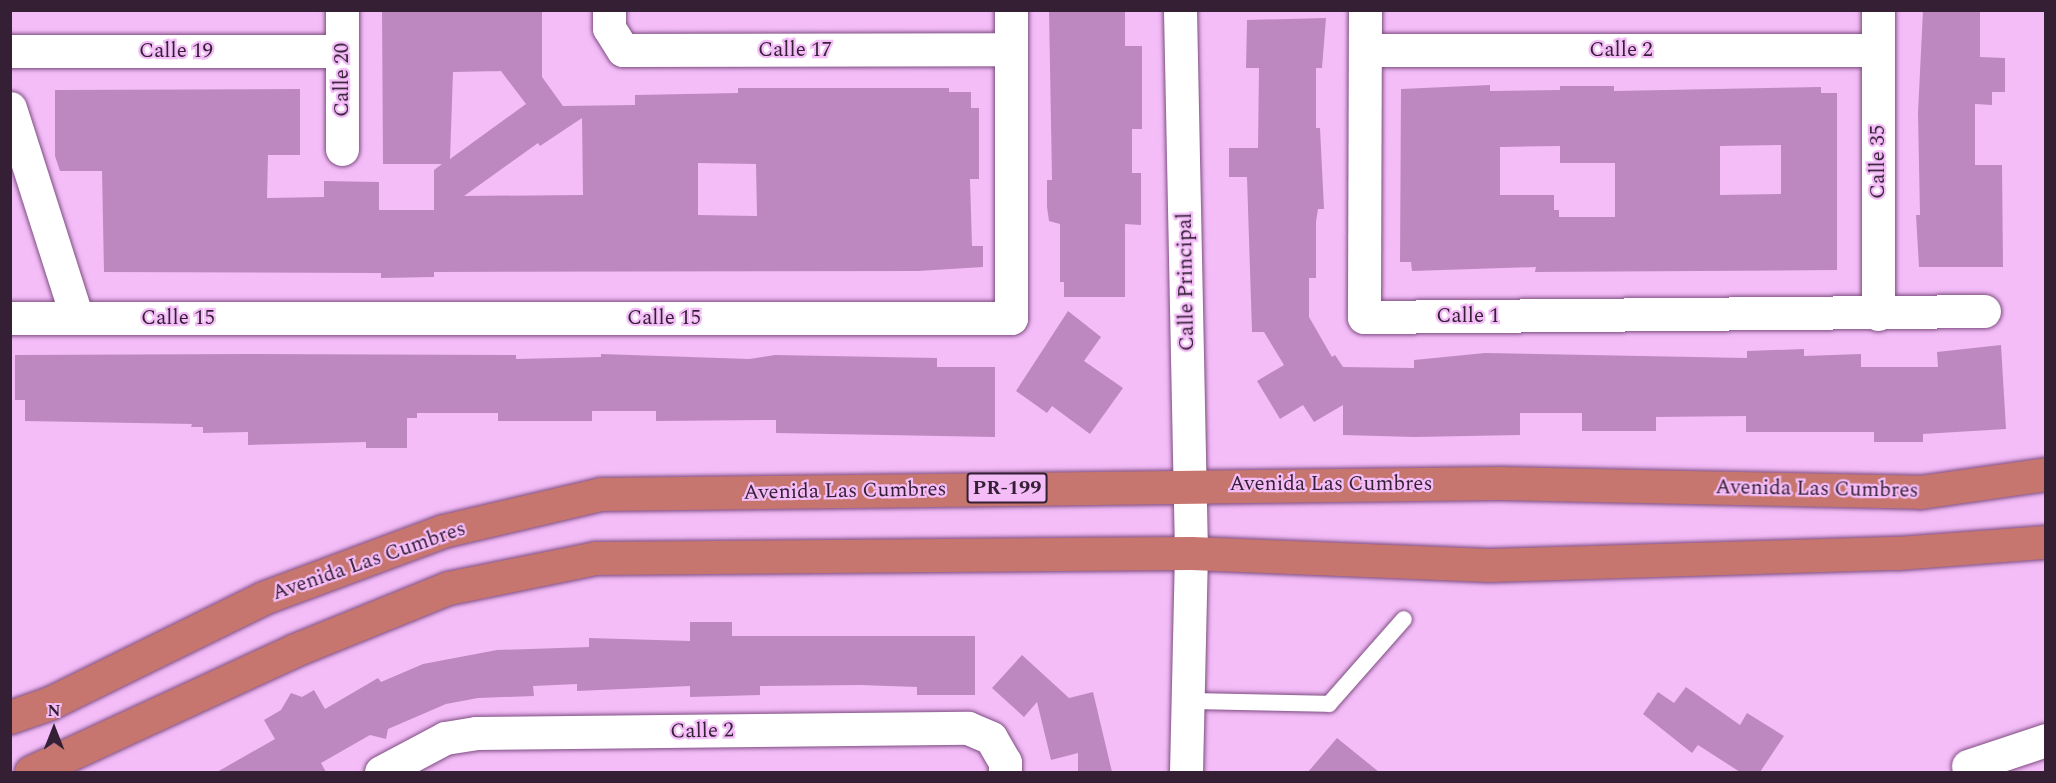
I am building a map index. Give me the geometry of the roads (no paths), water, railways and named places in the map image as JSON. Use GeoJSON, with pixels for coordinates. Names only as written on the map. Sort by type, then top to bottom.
{"type":"FeatureCollection","features":[{"type":"Feature","properties":{"kind":"highway","name":"Avenida Las Cumbres"},"geometry":{"type":"LineString","coordinates":[[10,717],[50,704],[263,598],[442,531],[601,494],[1499,483],[1920,492],[2046,474]]}},
{"type":"Feature","properties":{"kind":"highway"},"geometry":{"type":"LineString","coordinates":[[31,772],[295,650],[448,588],[595,558],[1191,553],[1489,565],[1898,553],[2046,542]]}},
{"type":"Feature","properties":{"kind":"street","name":"Calle 20"},"geometry":{"type":"LineString","coordinates":[[342,10],[342,149]]}},
{"type":"Feature","properties":{"kind":"street","name":"Calle 17"},"geometry":{"type":"LineString","coordinates":[[609,10],[609,28],[623,50],[1011,49]]}},
{"type":"Feature","properties":{"kind":"street","name":"Calle 15"},"geometry":{"type":"LineString","coordinates":[[10,318],[1011,318],[1011,10]]}},
{"type":"Feature","properties":{"kind":"street","name":"Calle Principal"},"geometry":{"type":"LineString","coordinates":[[1180,10],[1191,485],[1186,772]]}},
{"type":"Feature","properties":{"kind":"street","name":"Calle 1"},"geometry":{"type":"LineString","coordinates":[[1365,10],[1364,317],[1878,314]]}},
{"type":"Feature","properties":{"kind":"street","name":"Calle 35"},"geometry":{"type":"LineString","coordinates":[[1878,10],[1878,314]]}},
{"type":"Feature","properties":{"kind":"street","name":"Calle 2"},"geometry":{"type":"LineString","coordinates":[[1365,50],[1878,50]]}},
{"type":"Feature","properties":{"kind":"street","name":"Calle 19"},"geometry":{"type":"LineString","coordinates":[[10,51],[342,51]]}},
{"type":"Feature","properties":{"kind":"street"},"geometry":{"type":"LineString","coordinates":[[10,108],[77,318]]}},
{"type":"Feature","properties":{"kind":"street"},"geometry":{"type":"LineString","coordinates":[[1878,314],[1984,311]]}},
{"type":"Feature","properties":{"kind":"street","name":"Calle 2"},"geometry":{"type":"LineString","coordinates":[[381,772],[445,738],[476,733],[968,728],[991,738],[1005,762],[1005,772]]}},
{"type":"Feature","properties":{"kind":"street"},"geometry":{"type":"LineString","coordinates":[[1968,766],[2046,740]]}},
{"type":"Feature","properties":{"kind":"lane"},"geometry":{"type":"LineString","coordinates":[[1188,701],[1329,704],[1404,619]]}}]}
